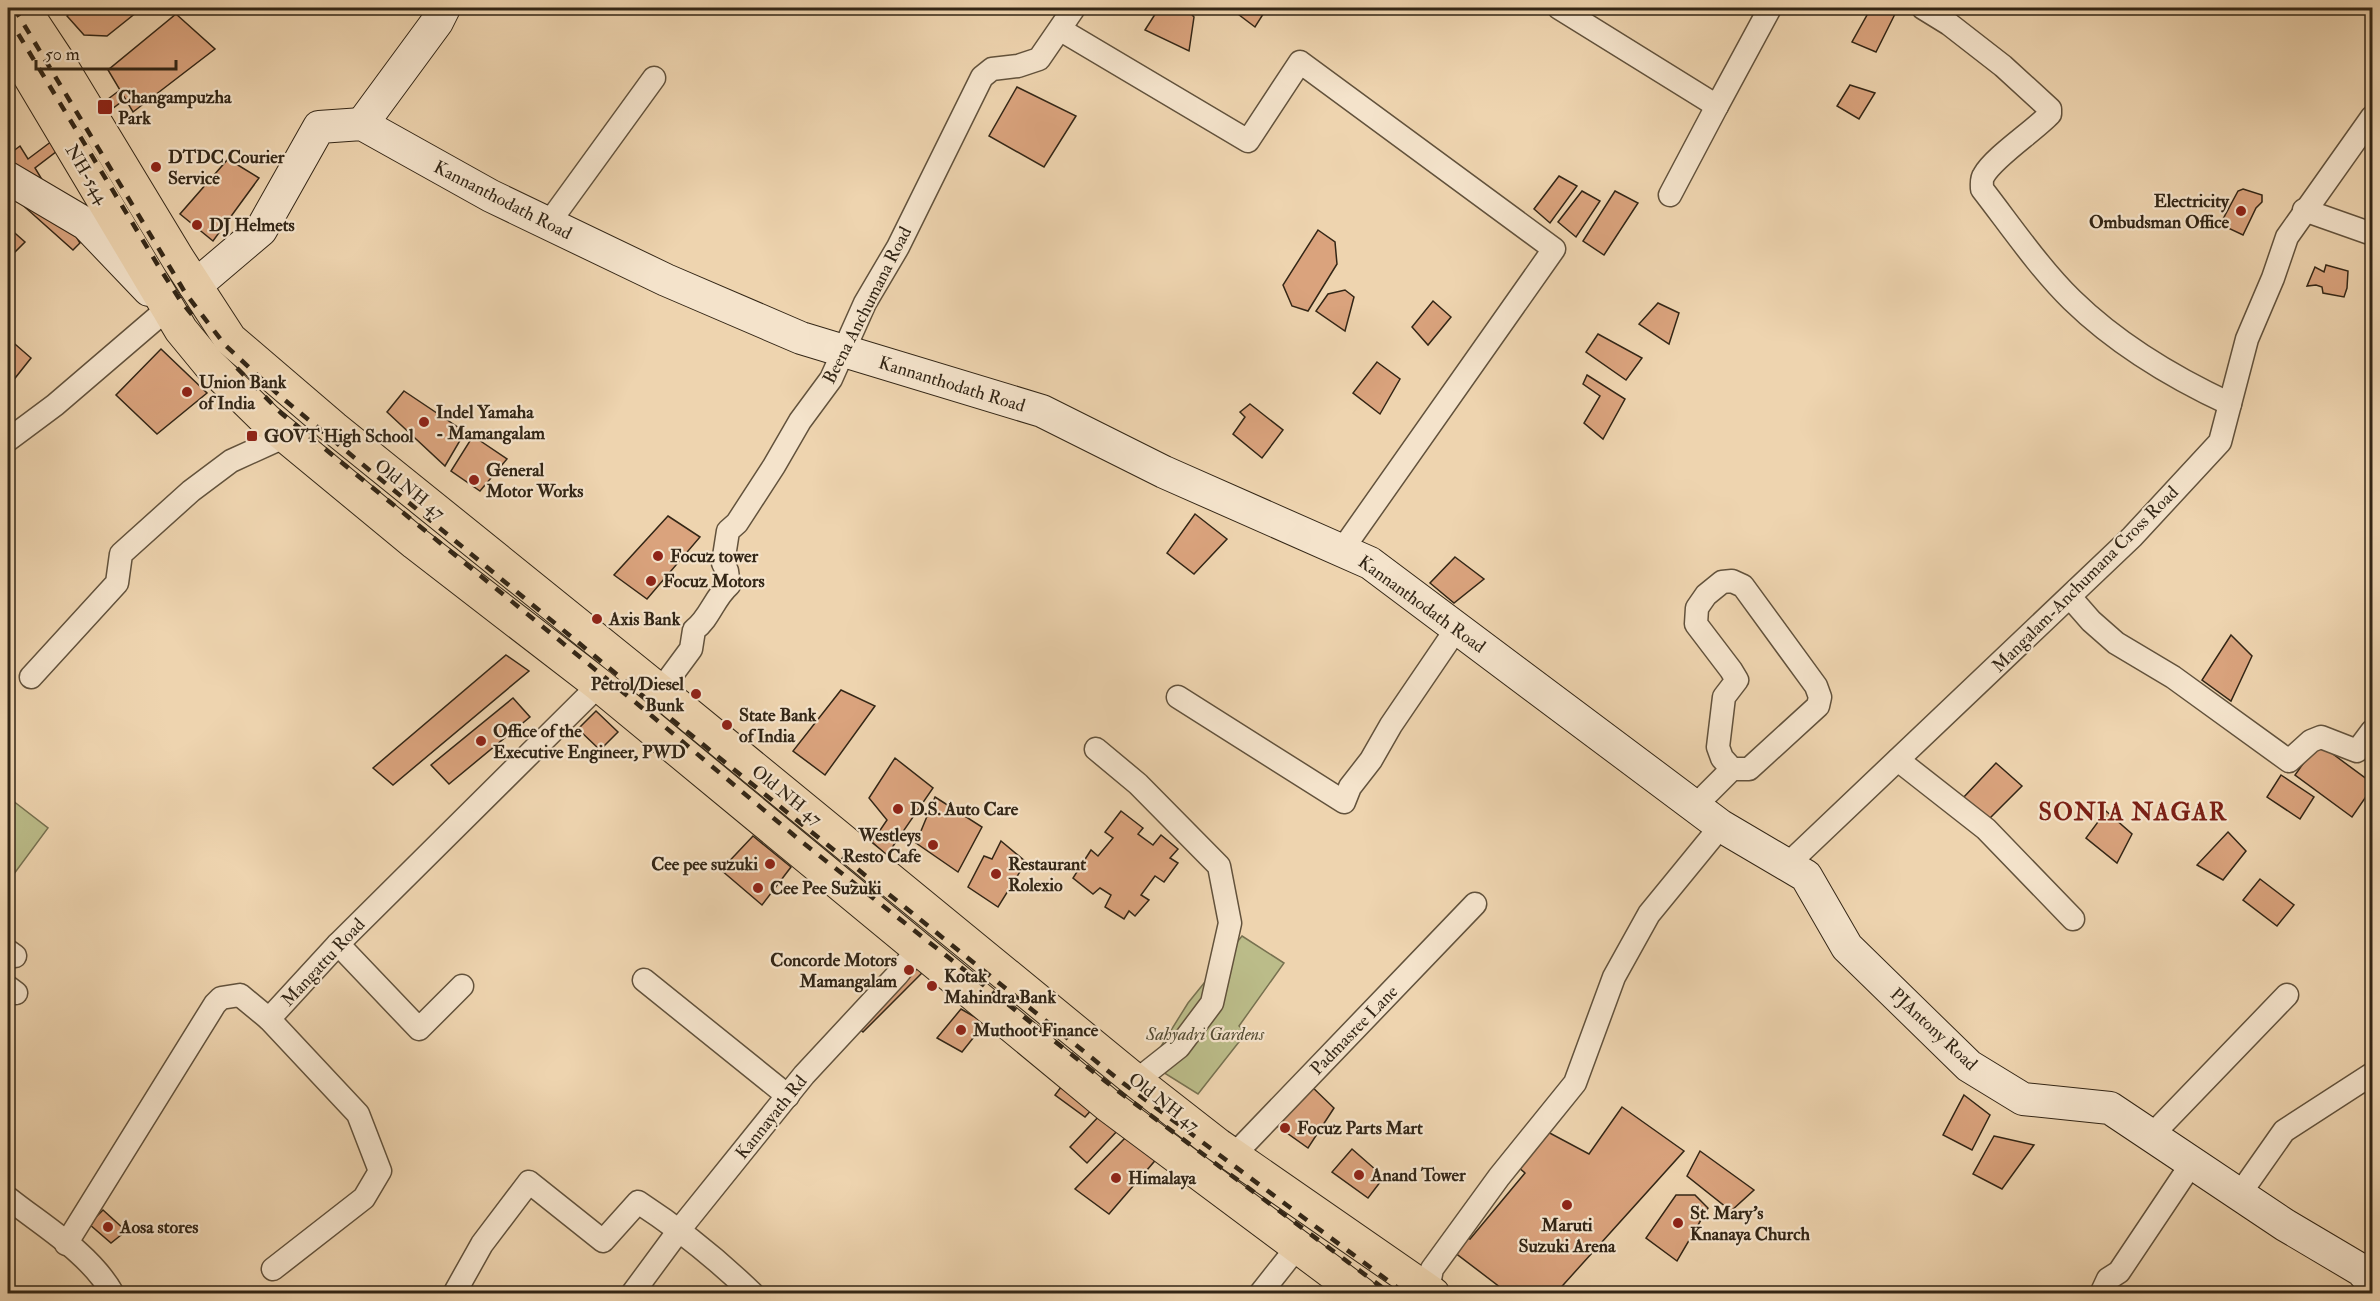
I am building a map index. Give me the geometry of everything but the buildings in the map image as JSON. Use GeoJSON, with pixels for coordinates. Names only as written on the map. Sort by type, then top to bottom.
{"type":"FeatureCollection","features":[{"type":"Feature","properties":{"kind":"main road","name":"NH-544"},"geometry":{"type":"LineString","coordinates":[[23,8],[60,64],[186,272]]}},
{"type":"Feature","properties":{"kind":"main road","name":"NH-544"},"geometry":{"type":"LineString","coordinates":[[8,40],[167,309]]}},
{"type":"Feature","properties":{"kind":"main road","name":"Old NH 47"},"geometry":{"type":"LineString","coordinates":[[186,272],[230,339],[334,428],[1225,1151],[1430,1292]]}},
{"type":"Feature","properties":{"kind":"main road","name":"Old NH 47"},"geometry":{"type":"LineString","coordinates":[[167,309],[209,364],[266,420],[414,543],[599,686],[1109,1106],[1361,1293]]}},
{"type":"Feature","properties":{"kind":"main road"},"geometry":{"type":"LineString","coordinates":[[414,543],[440,513]]}},
{"type":"Feature","properties":{"kind":"main road"},"geometry":{"type":"LineString","coordinates":[[1196,1170],[1225,1151]]}},
{"type":"Feature","properties":{"kind":"street"},"geometry":{"type":"LineString","coordinates":[[186,272],[261,230],[319,127],[362,124],[437,22],[444,8]]}},
{"type":"Feature","properties":{"kind":"street","name":"Beena Anchumana Road"},"geometry":{"type":"LineString","coordinates":[[660,691],[691,649],[694,630],[704,623],[723,590],[729,585],[723,563],[728,531],[736,523],[774,466],[800,421],[831,379],[865,303],[930,183],[982,77],[992,69],[1018,66],[1039,59],[1074,8]]}},
{"type":"Feature","properties":{"kind":"street"},"geometry":{"type":"LineString","coordinates":[[1559,8],[1717,106]]}},
{"type":"Feature","properties":{"kind":"street"},"geometry":{"type":"LineString","coordinates":[[1670,195],[1770,8]]}},
{"type":"Feature","properties":{"kind":"street"},"geometry":{"type":"LineString","coordinates":[[1923,8],[1950,24],[2003,66],[2050,109],[2050,114],[1983,176],[1982,189],[2070,299],[2098,324],[2133,349],[2198,389],[2230,404]]}},
{"type":"Feature","properties":{"kind":"street"},"geometry":{"type":"LineString","coordinates":[[1061,30],[1248,141],[1300,62],[1554,249],[1342,550]]}},
{"type":"Feature","properties":{"kind":"street"},"geometry":{"type":"LineString","coordinates":[[548,224],[654,78]]}},
{"type":"Feature","properties":{"kind":"street","name":"Mangalam-Anchumana Cross Road"},"geometry":{"type":"LineString","coordinates":[[1788,864],[2132,537],[2220,442],[2247,339],[2273,278],[2287,237],[2304,210],[2373,117]]}},
{"type":"Feature","properties":{"kind":"street","name":"Kannanthodath Road"},"geometry":{"type":"LineString","coordinates":[[362,124],[491,196],[676,285],[801,338],[1042,411],[1164,472],[1370,563],[1721,826]]}},
{"type":"Feature","properties":{"kind":"street"},"geometry":{"type":"LineString","coordinates":[[8,178],[86,224],[167,309],[55,405],[8,441]]}},
{"type":"Feature","properties":{"kind":"street"},"geometry":{"type":"LineString","coordinates":[[2304,210],[2373,234]]}},
{"type":"Feature","properties":{"kind":"street"},"geometry":{"type":"LineString","coordinates":[[31,677],[117,583],[121,554],[190,490],[231,461],[286,436]]}},
{"type":"Feature","properties":{"kind":"street"},"geometry":{"type":"LineString","coordinates":[[1695,806],[1732,768],[1749,769],[1818,706],[1820,696],[1743,586],[1732,580],[1722,582],[1706,595],[1697,608],[1696,624],[1737,680],[1724,697],[1718,747],[1722,758],[1732,768]]}},
{"type":"Feature","properties":{"kind":"street"},"geometry":{"type":"LineString","coordinates":[[2070,597],[2091,621],[2116,643],[2173,677],[2289,761],[2311,741],[2321,737],[2357,751],[2373,731]]}},
{"type":"Feature","properties":{"kind":"street"},"geometry":{"type":"LineString","coordinates":[[1178,697],[1344,802],[1350,788],[1371,760],[1391,725],[1457,628]]}},
{"type":"Feature","properties":{"kind":"street","name":"Mangattu Road"},"geometry":{"type":"LineString","coordinates":[[66,1244],[215,1004],[221,998],[240,995],[269,1020],[338,944],[599,686]]}},
{"type":"Feature","properties":{"kind":"street"},"geometry":{"type":"LineString","coordinates":[[1096,749],[1138,784],[1219,866],[1230,923],[1212,1003],[1179,1047],[1136,1080]]}},
{"type":"Feature","properties":{"kind":"street"},"geometry":{"type":"LineString","coordinates":[[1898,760],[1986,829],[2073,919]]}},
{"type":"Feature","properties":{"kind":"street"},"geometry":{"type":"LineString","coordinates":[[1430,1292],[1432,1269],[1499,1177],[1575,1083],[1614,976],[1649,914],[1721,826]]}},
{"type":"Feature","properties":{"kind":"street","name":"PJAntony Road"},"geometry":{"type":"LineString","coordinates":[[1721,826],[1806,876],[1847,947],[1969,1066],[2023,1099],[2110,1108],[2285,1225],[2361,1270],[2373,1282]]}},
{"type":"Feature","properties":{"kind":"street","name":"Padmasree Lane"},"geometry":{"type":"LineString","coordinates":[[1225,1151],[1475,904]]}},
{"type":"Feature","properties":{"kind":"street"},"geometry":{"type":"LineString","coordinates":[[338,944],[419,1029],[462,986]]}},
{"type":"Feature","properties":{"kind":"street","name":"Kannayath Rd"},"geometry":{"type":"LineString","coordinates":[[632,1293],[804,1075],[897,975],[918,949]]}},
{"type":"Feature","properties":{"kind":"street"},"geometry":{"type":"LineString","coordinates":[[644,980],[788,1096]]}},
{"type":"Feature","properties":{"kind":"street"},"geometry":{"type":"LineString","coordinates":[[2151,1136],[2287,995]]}},
{"type":"Feature","properties":{"kind":"street"},"geometry":{"type":"LineString","coordinates":[[269,1020],[358,1114],[380,1172],[364,1198],[273,1269]]}},
{"type":"Feature","properties":{"kind":"street"},"geometry":{"type":"LineString","coordinates":[[2239,1195],[2284,1131],[2373,1074]]}},
{"type":"Feature","properties":{"kind":"street"},"geometry":{"type":"LineString","coordinates":[[2101,1293],[2109,1280],[2119,1272],[2192,1163]]}},
{"type":"Feature","properties":{"kind":"street"},"geometry":{"type":"LineString","coordinates":[[454,1293],[482,1244],[529,1182],[603,1241],[638,1202],[680,1230],[722,1263],[753,1293]]}},
{"type":"Feature","properties":{"kind":"street"},"geometry":{"type":"LineString","coordinates":[[10,1203],[66,1244],[102,1288]]}},
{"type":"Feature","properties":{"kind":"street"},"geometry":{"type":"LineString","coordinates":[[1260,1293],[1298,1246]]}},
{"type":"Feature","properties":{"kind":"green space"},"geometry":{"type":"Polygon","coordinates":[[[8,797],[48,828],[8,882],[8,797]]]}},
{"type":"Feature","properties":{"kind":"green space","name":"Sahyadri Gardens"},"geometry":{"type":"Polygon","coordinates":[[[1242,936],[1284,963],[1239,1026],[1246,1033],[1198,1094],[1150,1064],[1188,1003],[1242,936]]]}},
{"type":"Feature","properties":{"kind":"railway"},"geometry":{"type":"LineString","coordinates":[[14,8],[186,294],[225,345],[281,397],[649,701],[1123,1083],[1406,1294]]}},
{"type":"Feature","properties":{"kind":"railway"},"geometry":{"type":"LineString","coordinates":[[8,17],[159,267],[196,320]]}},
{"type":"Feature","properties":{"kind":"railway"},"geometry":{"type":"LineString","coordinates":[[237,368],[281,413],[646,711],[802,842],[1114,1088],[1391,1294]]}},
{"type":"Feature","properties":{"kind":"place","name":"Changampuzha Park"},"geometry":{"type":"Point","coordinates":[105,107]}},
{"type":"Feature","properties":{"kind":"place","name":"DTDC Courier Service"},"geometry":{"type":"Point","coordinates":[156,167]}},
{"type":"Feature","properties":{"kind":"place","name":"Electricity Ombudsman Office"},"geometry":{"type":"Point","coordinates":[2241,211]}},
{"type":"Feature","properties":{"kind":"place","name":"DJ Helmets"},"geometry":{"type":"Point","coordinates":[197,225]}},
{"type":"Feature","properties":{"kind":"place","name":"Union Bank of India"},"geometry":{"type":"Point","coordinates":[187,392]}},
{"type":"Feature","properties":{"kind":"place","name":"Indel Yamaha - Mamangalam"},"geometry":{"type":"Point","coordinates":[424,422]}},
{"type":"Feature","properties":{"kind":"place","name":"GOVT High School"},"geometry":{"type":"Point","coordinates":[252,436]}},
{"type":"Feature","properties":{"kind":"place","name":"General Motor Works"},"geometry":{"type":"Point","coordinates":[474,480]}},
{"type":"Feature","properties":{"kind":"place","name":"Focuz tower"},"geometry":{"type":"Point","coordinates":[658,556]}},
{"type":"Feature","properties":{"kind":"place","name":"Focuz Motors"},"geometry":{"type":"Point","coordinates":[651,581]}},
{"type":"Feature","properties":{"kind":"place","name":"Axis Bank"},"geometry":{"type":"Point","coordinates":[597,619]}},
{"type":"Feature","properties":{"kind":"place","name":"Petrol/Diesel Bunk"},"geometry":{"type":"Point","coordinates":[696,694]}},
{"type":"Feature","properties":{"kind":"place","name":"State Bank of India"},"geometry":{"type":"Point","coordinates":[727,725]}},
{"type":"Feature","properties":{"kind":"place","name":"Office of the Executive Engineer, PWD"},"geometry":{"type":"Point","coordinates":[481,741]}},
{"type":"Feature","properties":{"kind":"place","name":"D.S. Auto Care"},"geometry":{"type":"Point","coordinates":[898,809]}},
{"type":"Feature","properties":{"kind":"place","name":"Westleys Resto Cafe"},"geometry":{"type":"Point","coordinates":[933,845]}},
{"type":"Feature","properties":{"kind":"place","name":"Cee pee suzuki"},"geometry":{"type":"Point","coordinates":[770,864]}},
{"type":"Feature","properties":{"kind":"place","name":"Restaurant Rolexio"},"geometry":{"type":"Point","coordinates":[996,874]}},
{"type":"Feature","properties":{"kind":"place","name":"Cee Pee Suzuki"},"geometry":{"type":"Point","coordinates":[758,888]}},
{"type":"Feature","properties":{"kind":"place","name":"Concorde Motors Mamangalam"},"geometry":{"type":"Point","coordinates":[909,970]}},
{"type":"Feature","properties":{"kind":"place","name":"Kotak Mahindra Bank"},"geometry":{"type":"Point","coordinates":[932,986]}},
{"type":"Feature","properties":{"kind":"place","name":"Muthoot Finance"},"geometry":{"type":"Point","coordinates":[961,1030]}},
{"type":"Feature","properties":{"kind":"place","name":"Focuz Parts Mart"},"geometry":{"type":"Point","coordinates":[1285,1128]}},
{"type":"Feature","properties":{"kind":"place","name":"Anand Tower"},"geometry":{"type":"Point","coordinates":[1359,1175]}},
{"type":"Feature","properties":{"kind":"place","name":"Himalaya"},"geometry":{"type":"Point","coordinates":[1116,1178]}},
{"type":"Feature","properties":{"kind":"place","name":"Maruti Suzuki Arena"},"geometry":{"type":"Point","coordinates":[1567,1205]}},
{"type":"Feature","properties":{"kind":"place","name":"St. Mary's Knanaya Church"},"geometry":{"type":"Point","coordinates":[1678,1223]}},
{"type":"Feature","properties":{"kind":"place","name":"Aosa stores"},"geometry":{"type":"Point","coordinates":[108,1227]}},
{"type":"Feature","properties":{"kind":"district","name":"SONIA NAGAR"},"geometry":{"type":"Point","coordinates":[2133,812]}}]}
